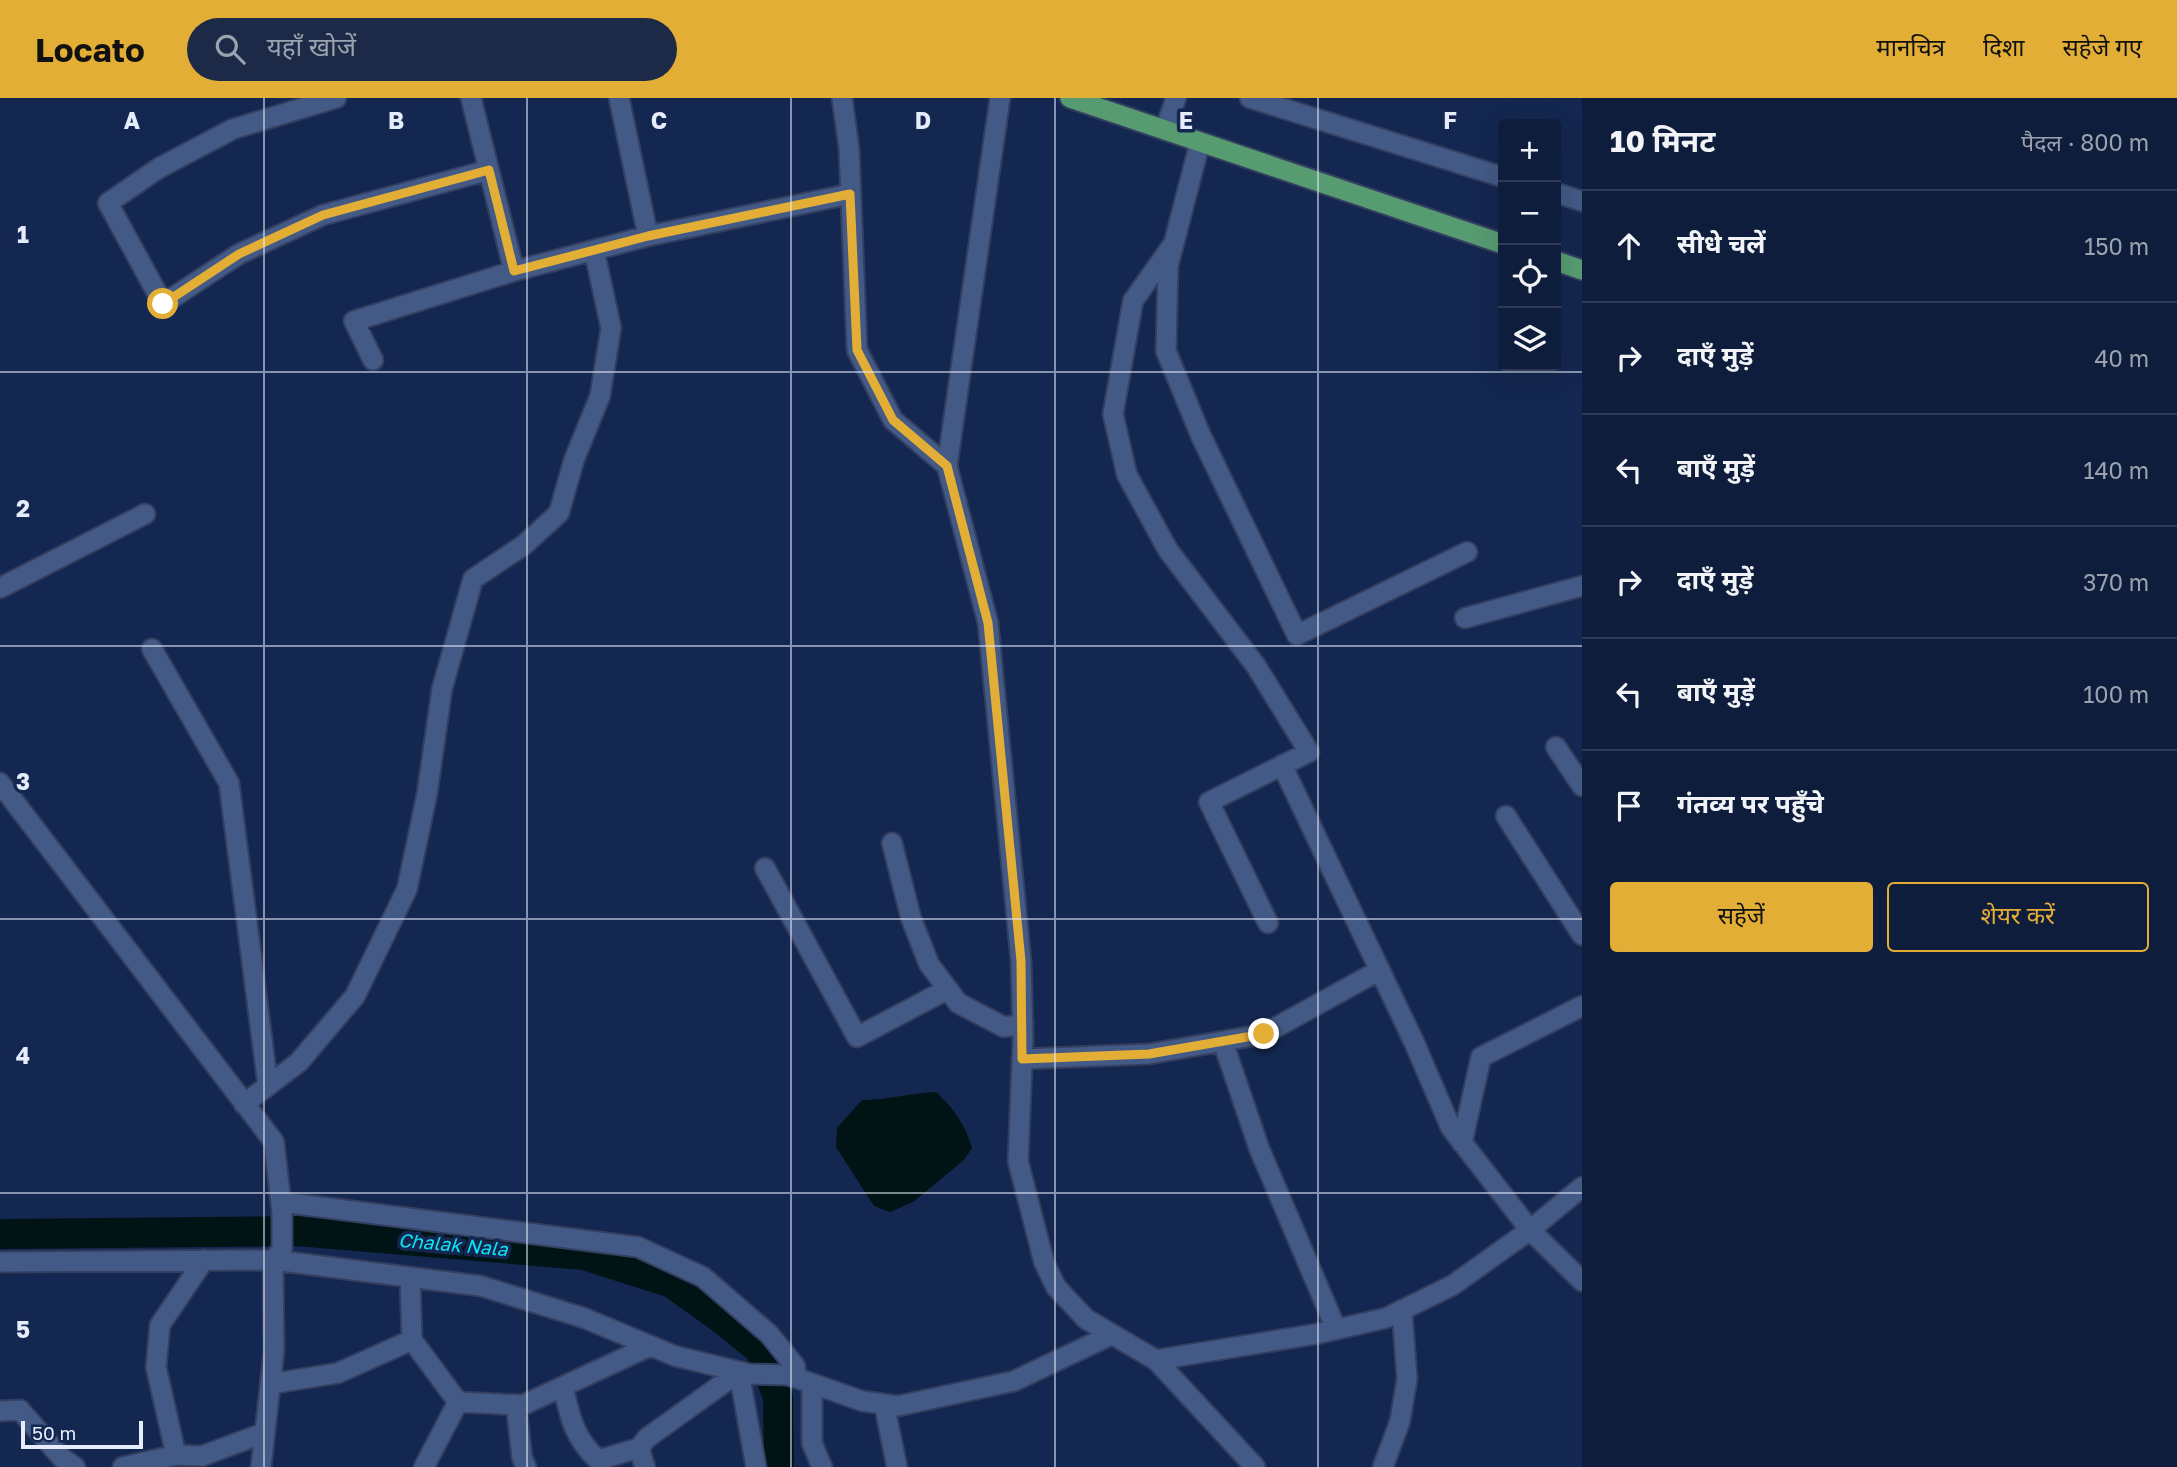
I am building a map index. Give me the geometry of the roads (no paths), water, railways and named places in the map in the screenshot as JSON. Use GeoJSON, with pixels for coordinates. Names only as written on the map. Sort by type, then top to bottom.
{"type":"FeatureCollection","features":[{"type":"Feature","properties":{"kind":"main road"},"geometry":{"type":"LineString","coordinates":[[1070,98],[1498,242]]}},
{"type":"Feature","properties":{"kind":"main road"},"geometry":{"type":"LineString","coordinates":[[1561,263],[1582,270]]}},
{"type":"Feature","properties":{"kind":"street"},"geometry":{"type":"LineString","coordinates":[[336,98],[233,129],[159,168],[108,203],[163,304],[239,254],[323,215],[489,170]]}},
{"type":"Feature","properties":{"kind":"street"},"geometry":{"type":"LineString","coordinates":[[471,98],[514,271]]}},
{"type":"Feature","properties":{"kind":"street"},"geometry":{"type":"LineString","coordinates":[[619,98],[648,236]]}},
{"type":"Feature","properties":{"kind":"street"},"geometry":{"type":"LineString","coordinates":[[842,98],[849,148],[857,350],[893,420],[947,466]]}},
{"type":"Feature","properties":{"kind":"street"},"geometry":{"type":"LineString","coordinates":[[1000,98],[947,466],[988,623],[1021,961],[1023,1024],[1018,1161],[1044,1262],[1056,1287],[1086,1320],[1156,1360],[1255,1467]]}},
{"type":"Feature","properties":{"kind":"street"},"geometry":{"type":"LineString","coordinates":[[1165,130],[1176,98]]}},
{"type":"Feature","properties":{"kind":"street"},"geometry":{"type":"LineString","coordinates":[[1250,98],[1311,107],[1498,175]]}},
{"type":"Feature","properties":{"kind":"street"},"geometry":{"type":"LineString","coordinates":[[1200,142],[1168,266],[1166,351],[1201,436],[1297,635],[1467,552]]}},
{"type":"Feature","properties":{"kind":"street"},"geometry":{"type":"LineString","coordinates":[[373,360],[354,321],[514,271],[648,236],[850,194]]}},
{"type":"Feature","properties":{"kind":"street"},"geometry":{"type":"LineString","coordinates":[[1561,195],[1582,201]]}},
{"type":"Feature","properties":{"kind":"street"},"geometry":{"type":"LineString","coordinates":[[1174,243],[1133,301],[1113,414],[1127,475],[1168,550],[1256,666],[1309,751],[1209,803],[1268,923]]}},
{"type":"Feature","properties":{"kind":"street"},"geometry":{"type":"LineString","coordinates":[[244,1104],[299,1062],[355,996],[407,889],[428,794],[442,689],[473,579],[524,545],[559,513],[574,460],[600,396],[611,328],[594,250]]}},
{"type":"Feature","properties":{"kind":"street"},"geometry":{"type":"LineString","coordinates":[[0,589],[145,514]]}},
{"type":"Feature","properties":{"kind":"street"},"geometry":{"type":"LineString","coordinates":[[1465,618],[1582,586]]}},
{"type":"Feature","properties":{"kind":"street"},"geometry":{"type":"LineString","coordinates":[[152,649],[229,783],[268,1086]]}},
{"type":"Feature","properties":{"kind":"street"},"geometry":{"type":"LineString","coordinates":[[1556,747],[1582,786]]}},
{"type":"Feature","properties":{"kind":"street"},"geometry":{"type":"LineString","coordinates":[[1282,765],[1414,1042],[1451,1128],[1530,1230],[1582,1281]]}},
{"type":"Feature","properties":{"kind":"street"},"geometry":{"type":"LineString","coordinates":[[0,783],[274,1142],[282,1207],[274,1351],[261,1467]]}},
{"type":"Feature","properties":{"kind":"street"},"geometry":{"type":"LineString","coordinates":[[1506,816],[1582,935]]}},
{"type":"Feature","properties":{"kind":"street"},"geometry":{"type":"LineString","coordinates":[[891,844],[915,930],[929,964],[958,1003],[1004,1027],[1023,1024]]}},
{"type":"Feature","properties":{"kind":"street"},"geometry":{"type":"LineString","coordinates":[[765,868],[856,1037],[948,989]]}},
{"type":"Feature","properties":{"kind":"street"},"geometry":{"type":"LineString","coordinates":[[1022,1059],[1149,1054],[1264,1034],[1380,970]]}},
{"type":"Feature","properties":{"kind":"street"},"geometry":{"type":"LineString","coordinates":[[1462,1143],[1481,1057],[1582,1006]]}},
{"type":"Feature","properties":{"kind":"street"},"geometry":{"type":"LineString","coordinates":[[1223,1042],[1259,1148],[1336,1329]]}},
{"type":"Feature","properties":{"kind":"street"},"geometry":{"type":"LineString","coordinates":[[1156,1360],[1386,1318],[1452,1285],[1530,1230],[1582,1187]]}},
{"type":"Feature","properties":{"kind":"street"},"geometry":{"type":"LineString","coordinates":[[282,1207],[638,1247],[704,1277],[769,1334],[795,1366],[812,1443],[822,1467]]}},
{"type":"Feature","properties":{"kind":"street"},"geometry":{"type":"LineString","coordinates":[[0,1262],[204,1260],[278,1255],[481,1286],[584,1318],[675,1356],[744,1373],[799,1379],[862,1401],[898,1406],[1014,1381],[1111,1335]]}},
{"type":"Feature","properties":{"kind":"street"},"geometry":{"type":"LineString","coordinates":[[176,1455],[156,1367],[160,1325],[204,1260]]}},
{"type":"Feature","properties":{"kind":"street"},"geometry":{"type":"LineString","coordinates":[[410,1277],[412,1340],[458,1402]]}},
{"type":"Feature","properties":{"kind":"street"},"geometry":{"type":"LineString","coordinates":[[1383,1467],[1401,1421],[1407,1379],[1402,1310]]}},
{"type":"Feature","properties":{"kind":"street"},"geometry":{"type":"LineString","coordinates":[[270,1384],[338,1373],[412,1340]]}},
{"type":"Feature","properties":{"kind":"street"},"geometry":{"type":"LineString","coordinates":[[458,1402],[523,1405],[650,1346]]}},
{"type":"Feature","properties":{"kind":"street"},"geometry":{"type":"LineString","coordinates":[[563,1387],[572,1425],[585,1448],[598,1460],[642,1458],[647,1438],[744,1373]]}},
{"type":"Feature","properties":{"kind":"street"},"geometry":{"type":"LineString","coordinates":[[744,1373],[756,1467]]}},
{"type":"Feature","properties":{"kind":"street"},"geometry":{"type":"LineString","coordinates":[[424,1467],[458,1402]]}},
{"type":"Feature","properties":{"kind":"street"},"geometry":{"type":"LineString","coordinates":[[884,1404],[897,1467]]}},
{"type":"Feature","properties":{"kind":"street"},"geometry":{"type":"LineString","coordinates":[[516,1405],[526,1467]]}},
{"type":"Feature","properties":{"kind":"street"},"geometry":{"type":"LineString","coordinates":[[0,1411],[20,1410],[62,1458],[75,1467]]}},
{"type":"Feature","properties":{"kind":"street"},"geometry":{"type":"LineString","coordinates":[[123,1467],[176,1455],[202,1456],[264,1433]]}},
{"type":"Feature","properties":{"kind":"waterway","name":"Chalak Nala"},"geometry":{"type":"LineString","coordinates":[[0,1234],[297,1231],[584,1255],[672,1283],[760,1350],[778,1397],[779,1467]]}}]}
